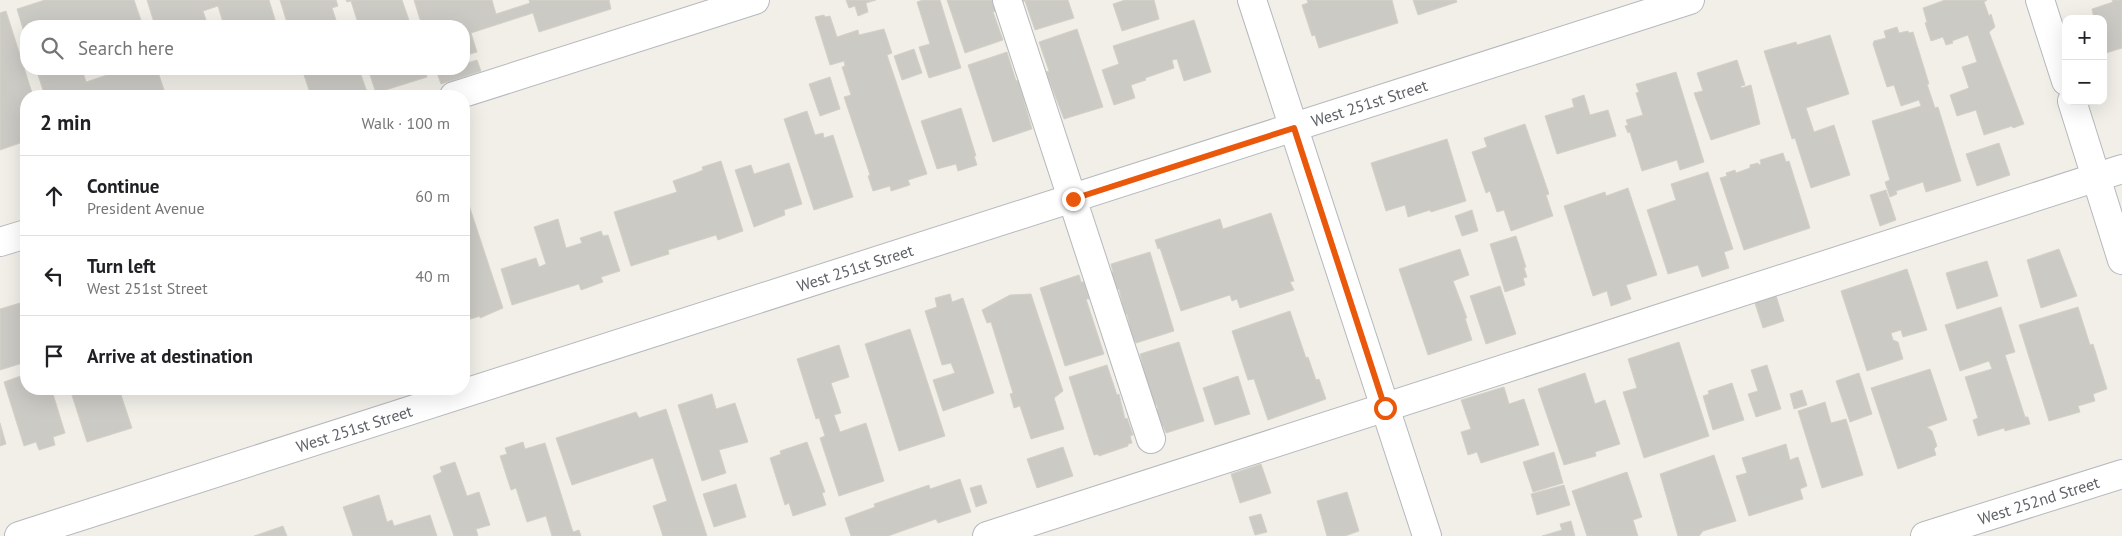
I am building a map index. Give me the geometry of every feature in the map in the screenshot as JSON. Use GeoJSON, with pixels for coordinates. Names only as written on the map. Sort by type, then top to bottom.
{"type":"FeatureCollection","features":[{"type":"Feature","properties":{"kind":"street"},"geometry":{"type":"LineString","coordinates":[[470,91],[754,0]]}},
{"type":"Feature","properties":{"kind":"street"},"geometry":{"type":"LineString","coordinates":[[1007,0],[1151,439]]}},
{"type":"Feature","properties":{"kind":"street"},"geometry":{"type":"LineString","coordinates":[[1252,0],[1427,536]]}},
{"type":"Feature","properties":{"kind":"street","name":"West 251st Street"},"geometry":{"type":"LineString","coordinates":[[470,392],[1690,0]]}},
{"type":"Feature","properties":{"kind":"street"},"geometry":{"type":"LineString","coordinates":[[2040,0],[2062,69]]}},
{"type":"Feature","properties":{"kind":"street"},"geometry":{"type":"LineString","coordinates":[[2073,105],[2122,260]]}},
{"type":"Feature","properties":{"kind":"street"},"geometry":{"type":"LineString","coordinates":[[987,536],[2122,169]]}},
{"type":"Feature","properties":{"kind":"street"},"geometry":{"type":"LineString","coordinates":[[0,242],[20,236]]}},
{"type":"Feature","properties":{"kind":"street","name":"West 251st Street"},"geometry":{"type":"LineString","coordinates":[[19,536],[460,395]]}},
{"type":"Feature","properties":{"kind":"street","name":"West 252nd Street"},"geometry":{"type":"LineString","coordinates":[[1925,536],[2122,474]]}},
{"type":"Feature","properties":{"kind":"building"},"geometry":{"type":"Polygon","coordinates":[[[45,0],[134,0],[141,20],[20,20],[17,9],[45,0]]]}},
{"type":"Feature","properties":{"kind":"building"},"geometry":{"type":"Polygon","coordinates":[[[147,0],[269,0],[275,20],[222,20],[218,6],[203,11],[206,20],[153,20],[147,0]]]}},
{"type":"Feature","properties":{"kind":"building"},"geometry":{"type":"Polygon","coordinates":[[[280,0],[336,0],[338,6],[332,8],[336,20],[286,20],[280,0]]]}},
{"type":"Feature","properties":{"kind":"building"},"geometry":{"type":"Polygon","coordinates":[[[346,0],[402,0],[409,20],[357,20],[351,1],[347,2],[346,0]]]}},
{"type":"Feature","properties":{"kind":"building"},"geometry":{"type":"Polygon","coordinates":[[[414,0],[492,0],[496,14],[530,3],[529,0],[609,0],[611,9],[539,32],[533,13],[471,33],[477,52],[470,54],[470,20],[420,20],[414,0]]]}},
{"type":"Feature","properties":{"kind":"building"},"geometry":{"type":"Polygon","coordinates":[[[846,0],[876,0],[866,3],[868,12],[858,16],[855,6],[849,8],[846,0]]]}},
{"type":"Feature","properties":{"kind":"building"},"geometry":{"type":"Polygon","coordinates":[[[940,0],[961,68],[929,78],[919,47],[930,44],[917,2],[940,0]]]}},
{"type":"Feature","properties":{"kind":"building"},"geometry":{"type":"Polygon","coordinates":[[[947,0],[993,0],[996,11],[993,12],[1003,40],[965,53],[947,0]]]}},
{"type":"Feature","properties":{"kind":"building"},"geometry":{"type":"Polygon","coordinates":[[[1022,0],[1068,0],[1074,18],[1035,30],[1025,1],[1023,2],[1022,0]]]}},
{"type":"Feature","properties":{"kind":"building"},"geometry":{"type":"Polygon","coordinates":[[[1125,0],[1154,0],[1159,19],[1122,31],[1113,4],[1125,0]]]}},
{"type":"Feature","properties":{"kind":"building"},"geometry":{"type":"Polygon","coordinates":[[[1307,0],[1392,0],[1398,23],[1319,48],[1315,35],[1312,36],[1302,5],[1308,3],[1307,0]]]}},
{"type":"Feature","properties":{"kind":"building"},"geometry":{"type":"Polygon","coordinates":[[[1413,0],[1456,0],[1457,2],[1418,15],[1413,0]]]}},
{"type":"Feature","properties":{"kind":"building"},"geometry":{"type":"Polygon","coordinates":[[[1945,0],[1987,0],[1984,2],[1989,16],[1991,14],[1995,27],[1989,32],[2024,124],[1984,135],[1976,110],[1957,116],[1950,95],[1969,88],[1962,67],[1977,62],[1968,35],[1946,45],[1943,37],[1931,41],[1925,23],[1927,22],[1923,8],[1945,0]]]}},
{"type":"Feature","properties":{"kind":"building"},"geometry":{"type":"Polygon","coordinates":[[[2112,0],[2122,0],[2122,48],[2107,53],[2107,15],[2093,15],[2092,9],[2113,2],[2112,0]]]}},
{"type":"Feature","properties":{"kind":"building"},"geometry":{"type":"Polygon","coordinates":[[[6,11],[20,55],[20,75],[26,75],[31,90],[20,90],[20,143],[0,150],[0,13],[6,11]]]}},
{"type":"Feature","properties":{"kind":"building"},"geometry":{"type":"Polygon","coordinates":[[[824,15],[825,17],[830,16],[837,37],[858,30],[859,35],[884,29],[892,53],[887,55],[927,174],[908,180],[910,185],[891,191],[890,186],[873,191],[868,176],[870,175],[844,97],[851,95],[842,67],[845,66],[844,61],[830,65],[815,17],[824,15]]]}},
{"type":"Feature","properties":{"kind":"building"},"geometry":{"type":"Polygon","coordinates":[[[1194,20],[1211,72],[1184,81],[1177,59],[1172,60],[1174,68],[1131,85],[1135,98],[1114,105],[1102,70],[1119,64],[1113,46],[1194,20]]]}},
{"type":"Feature","properties":{"kind":"building"},"geometry":{"type":"Polygon","coordinates":[[[1897,27],[1899,33],[1913,32],[1929,84],[1927,84],[1935,108],[1938,107],[1961,181],[1926,192],[1923,182],[1896,191],[1897,194],[1890,197],[1885,182],[1890,180],[1872,121],[1921,106],[1919,100],[1901,106],[1894,85],[1887,87],[1873,44],[1874,41],[1886,38],[1884,31],[1897,27]]]}},
{"type":"Feature","properties":{"kind":"building"},"geometry":{"type":"Polygon","coordinates":[[[1077,29],[1103,107],[1064,119],[1046,72],[1049,71],[1039,42],[1077,29]]]}},
{"type":"Feature","properties":{"kind":"building"},"geometry":{"type":"Polygon","coordinates":[[[1830,35],[1849,94],[1806,108],[1814,132],[1834,125],[1850,175],[1811,188],[1795,138],[1792,139],[1764,51],[1796,42],[1797,45],[1830,35]]]}},
{"type":"Feature","properties":{"kind":"building"},"geometry":{"type":"Polygon","coordinates":[[[914,49],[922,73],[902,80],[894,56],[914,49]]]}},
{"type":"Feature","properties":{"kind":"building"},"geometry":{"type":"Polygon","coordinates":[[[1007,52],[1016,81],[1018,80],[1032,129],[993,142],[968,65],[1007,52]]]}},
{"type":"Feature","properties":{"kind":"building"},"geometry":{"type":"Polygon","coordinates":[[[477,60],[481,71],[470,75],[470,62],[477,60]]]}},
{"type":"Feature","properties":{"kind":"building"},"geometry":{"type":"Polygon","coordinates":[[[1737,60],[1745,85],[1741,86],[1741,88],[1751,85],[1760,124],[1711,140],[1694,93],[1703,91],[1697,73],[1737,60]]]}},
{"type":"Feature","properties":{"kind":"building"},"geometry":{"type":"Polygon","coordinates":[[[1676,72],[1704,162],[1680,170],[1677,160],[1642,171],[1630,132],[1628,133],[1625,126],[1628,125],[1626,120],[1643,115],[1636,93],[1639,92],[1636,84],[1676,72]]]}},
{"type":"Feature","properties":{"kind":"building"},"geometry":{"type":"Polygon","coordinates":[[[38,75],[84,75],[86,82],[107,75],[159,75],[164,90],[43,90],[38,75]]]}},
{"type":"Feature","properties":{"kind":"building"},"geometry":{"type":"Polygon","coordinates":[[[304,75],[361,75],[366,90],[309,90],[304,75]]]}},
{"type":"Feature","properties":{"kind":"building"},"geometry":{"type":"Polygon","coordinates":[[[370,75],[426,75],[427,77],[386,90],[375,90],[370,75]]]}},
{"type":"Feature","properties":{"kind":"building"},"geometry":{"type":"Polygon","coordinates":[[[438,75],[469,75],[441,84],[438,75]]]}},
{"type":"Feature","properties":{"kind":"building"},"geometry":{"type":"Polygon","coordinates":[[[830,77],[840,109],[820,116],[809,84],[830,77]]]}},
{"type":"Feature","properties":{"kind":"building"},"geometry":{"type":"Polygon","coordinates":[[[1584,95],[1590,115],[1608,110],[1616,136],[1557,154],[1545,116],[1574,107],[1572,99],[1584,95]]]}},
{"type":"Feature","properties":{"kind":"building"},"geometry":{"type":"Polygon","coordinates":[[[961,108],[977,165],[958,171],[956,164],[937,169],[921,121],[961,108]]]}},
{"type":"Feature","properties":{"kind":"building"},"geometry":{"type":"Polygon","coordinates":[[[807,111],[815,135],[823,133],[824,138],[833,135],[853,197],[814,210],[784,119],[807,111]]]}},
{"type":"Feature","properties":{"kind":"building"},"geometry":{"type":"Polygon","coordinates":[[[1525,124],[1549,194],[1546,195],[1553,216],[1511,231],[1504,210],[1497,212],[1490,191],[1486,193],[1472,152],[1487,147],[1484,138],[1525,124]]]}},
{"type":"Feature","properties":{"kind":"building"},"geometry":{"type":"Polygon","coordinates":[[[1447,139],[1466,201],[1408,217],[1405,205],[1386,211],[1371,163],[1447,139]]]}},
{"type":"Feature","properties":{"kind":"building"},"geometry":{"type":"Polygon","coordinates":[[[1999,143],[2010,175],[1977,186],[1966,154],[1999,143]]]}},
{"type":"Feature","properties":{"kind":"building"},"geometry":{"type":"Polygon","coordinates":[[[1783,153],[1786,162],[1789,161],[1810,228],[1744,250],[1720,178],[1727,176],[1726,173],[1735,170],[1736,173],[1750,168],[1750,165],[1758,163],[1759,165],[1761,164],[1760,160],[1783,153]]]}},
{"type":"Feature","properties":{"kind":"building"},"geometry":{"type":"Polygon","coordinates":[[[721,161],[743,231],[718,240],[716,235],[668,250],[669,254],[631,266],[614,212],[677,192],[673,181],[703,170],[702,167],[721,161]]]}},
{"type":"Feature","properties":{"kind":"building"},"geometry":{"type":"Polygon","coordinates":[[[789,163],[802,204],[784,210],[785,215],[754,227],[735,170],[751,165],[754,174],[789,163]]]}},
{"type":"Feature","properties":{"kind":"building"},"geometry":{"type":"Polygon","coordinates":[[[1708,172],[1733,249],[1724,252],[1729,268],[1702,277],[1698,265],[1668,274],[1647,210],[1676,200],[1671,184],[1708,172]]]}},
{"type":"Feature","properties":{"kind":"building"},"geometry":{"type":"Polygon","coordinates":[[[1628,188],[1657,275],[1626,285],[1631,299],[1611,306],[1607,291],[1593,296],[1564,206],[1605,192],[1606,196],[1628,188]]]}},
{"type":"Feature","properties":{"kind":"building"},"geometry":{"type":"Polygon","coordinates":[[[1886,190],[1896,220],[1880,226],[1870,195],[1886,190]]]}},
{"type":"Feature","properties":{"kind":"building"},"geometry":{"type":"Polygon","coordinates":[[[470,208],[503,308],[480,318],[480,316],[470,319],[470,208]]]}},
{"type":"Feature","properties":{"kind":"building"},"geometry":{"type":"Polygon","coordinates":[[[1472,210],[1478,231],[1462,236],[1455,216],[1472,210]]]}},
{"type":"Feature","properties":{"kind":"building"},"geometry":{"type":"Polygon","coordinates":[[[1271,213],[1294,281],[1290,282],[1294,290],[1240,308],[1237,299],[1232,301],[1230,295],[1181,311],[1160,248],[1158,249],[1155,240],[1220,219],[1223,229],[1271,213]]]}},
{"type":"Feature","properties":{"kind":"building"},"geometry":{"type":"Polygon","coordinates":[[[558,219],[566,248],[582,243],[580,238],[601,231],[603,236],[608,235],[620,271],[601,277],[603,282],[581,290],[579,284],[512,305],[501,269],[536,258],[539,267],[546,264],[534,227],[558,219]]]}},
{"type":"Feature","properties":{"kind":"building"},"geometry":{"type":"Polygon","coordinates":[[[1516,236],[1526,267],[1524,268],[1527,277],[1523,278],[1525,285],[1505,292],[1490,244],[1516,236]]]}},
{"type":"Feature","properties":{"kind":"building"},"geometry":{"type":"Polygon","coordinates":[[[1460,249],[1469,275],[1453,281],[1467,318],[1465,318],[1472,340],[1428,355],[1399,269],[1460,249]]]}},
{"type":"Feature","properties":{"kind":"building"},"geometry":{"type":"Polygon","coordinates":[[[2059,249],[2077,296],[2041,308],[2027,260],[2059,249]]]}},
{"type":"Feature","properties":{"kind":"building"},"geometry":{"type":"Polygon","coordinates":[[[1150,252],[1174,331],[1136,343],[1132,336],[1127,314],[1125,315],[1119,289],[1116,290],[1111,273],[1113,272],[1111,264],[1150,252]]]}},
{"type":"Feature","properties":{"kind":"building"},"geometry":{"type":"Polygon","coordinates":[[[1987,261],[1998,296],[1957,309],[1946,273],[1987,261]]]}},
{"type":"Feature","properties":{"kind":"building"},"geometry":{"type":"Polygon","coordinates":[[[1907,269],[1927,330],[1903,337],[1901,330],[1891,333],[1893,340],[1898,342],[1903,359],[1867,371],[1841,291],[1907,269]]]}},
{"type":"Feature","properties":{"kind":"building"},"geometry":{"type":"Polygon","coordinates":[[[1079,275],[1081,282],[1084,282],[1089,299],[1086,299],[1104,354],[1065,366],[1040,288],[1079,275]]]}},
{"type":"Feature","properties":{"kind":"building"},"geometry":{"type":"Polygon","coordinates":[[[1500,286],[1516,334],[1486,344],[1470,296],[1500,286]]]}},
{"type":"Feature","properties":{"kind":"building"},"geometry":{"type":"Polygon","coordinates":[[[1774,289],[1784,321],[1763,328],[1753,297],[1774,289]]]}},
{"type":"Feature","properties":{"kind":"building"},"geometry":{"type":"Polygon","coordinates":[[[950,294],[952,302],[963,298],[994,393],[943,411],[933,380],[955,373],[951,363],[942,365],[925,311],[937,307],[935,298],[950,294]]]}},
{"type":"Feature","properties":{"kind":"building"},"geometry":{"type":"Polygon","coordinates":[[[1031,294],[1063,391],[1054,398],[1064,429],[1031,439],[1020,406],[1014,408],[1010,394],[1013,393],[991,322],[987,323],[982,310],[1010,295],[1031,294]]]}},
{"type":"Feature","properties":{"kind":"building"},"geometry":{"type":"Polygon","coordinates":[[[20,303],[20,364],[0,370],[0,309],[20,303]]]}},
{"type":"Feature","properties":{"kind":"building"},"geometry":{"type":"Polygon","coordinates":[[[2001,307],[2015,352],[2005,355],[2025,417],[2028,417],[2030,424],[2005,431],[2004,428],[1978,436],[1973,420],[1978,418],[1965,377],[1992,369],[1989,361],[1960,371],[1945,325],[2001,307]]]}},
{"type":"Feature","properties":{"kind":"building"},"geometry":{"type":"Polygon","coordinates":[[[2078,307],[2090,345],[2093,344],[2107,389],[2093,394],[2095,401],[2078,406],[2080,412],[2049,421],[2019,325],[2078,307]]]}},
{"type":"Feature","properties":{"kind":"building"},"geometry":{"type":"Polygon","coordinates":[[[1290,311],[1306,358],[1308,357],[1316,380],[1319,379],[1326,399],[1268,420],[1254,379],[1248,380],[1232,331],[1290,311]]]}},
{"type":"Feature","properties":{"kind":"building"},"geometry":{"type":"Polygon","coordinates":[[[910,329],[945,436],[899,451],[865,344],[910,329]]]}},
{"type":"Feature","properties":{"kind":"building"},"geometry":{"type":"Polygon","coordinates":[[[1179,342],[1204,421],[1166,433],[1163,426],[1160,427],[1154,410],[1158,409],[1156,404],[1154,405],[1140,354],[1179,342]]]}},
{"type":"Feature","properties":{"kind":"building"},"geometry":{"type":"Polygon","coordinates":[[[1679,342],[1709,436],[1644,458],[1623,392],[1637,388],[1628,359],[1679,342]]]}},
{"type":"Feature","properties":{"kind":"building"},"geometry":{"type":"Polygon","coordinates":[[[839,345],[849,377],[831,383],[841,413],[834,415],[840,432],[866,423],[884,481],[839,496],[820,438],[825,436],[819,418],[816,419],[797,359],[839,345]]]}},
{"type":"Feature","properties":{"kind":"building"},"geometry":{"type":"Polygon","coordinates":[[[1107,365],[1117,395],[1119,394],[1125,419],[1127,418],[1133,435],[1130,436],[1132,443],[1128,444],[1128,446],[1099,456],[1098,454],[1094,455],[1069,377],[1107,365]]]}},
{"type":"Feature","properties":{"kind":"building"},"geometry":{"type":"Polygon","coordinates":[[[1767,365],[1781,409],[1756,417],[1748,394],[1758,391],[1751,370],[1767,365]]]}},
{"type":"Feature","properties":{"kind":"building"},"geometry":{"type":"Polygon","coordinates":[[[1930,369],[1947,420],[1927,427],[1932,431],[1937,446],[1934,449],[1936,455],[1898,469],[1871,388],[1930,369]]]}},
{"type":"Feature","properties":{"kind":"building"},"geometry":{"type":"Polygon","coordinates":[[[1585,373],[1595,404],[1605,400],[1620,444],[1595,452],[1596,456],[1564,465],[1538,389],[1585,373]]]}},
{"type":"Feature","properties":{"kind":"building"},"geometry":{"type":"Polygon","coordinates":[[[1859,373],[1872,414],[1850,422],[1836,381],[1859,373]]]}},
{"type":"Feature","properties":{"kind":"building"},"geometry":{"type":"Polygon","coordinates":[[[20,376],[20,395],[53,395],[65,433],[53,437],[55,445],[39,450],[36,442],[24,446],[4,382],[20,376]]]}},
{"type":"Feature","properties":{"kind":"building"},"geometry":{"type":"Polygon","coordinates":[[[1238,376],[1250,414],[1215,425],[1203,388],[1238,376]]]}},
{"type":"Feature","properties":{"kind":"building"},"geometry":{"type":"Polygon","coordinates":[[[1732,383],[1744,420],[1713,430],[1703,396],[1709,394],[1708,391],[1732,383]]]}},
{"type":"Feature","properties":{"kind":"building"},"geometry":{"type":"Polygon","coordinates":[[[1504,387],[1509,404],[1524,399],[1539,445],[1481,463],[1477,452],[1468,455],[1461,432],[1471,429],[1461,400],[1504,387]]]}},
{"type":"Feature","properties":{"kind":"building"},"geometry":{"type":"Polygon","coordinates":[[[1802,390],[1807,405],[1794,409],[1790,394],[1802,390]]]}},
{"type":"Feature","properties":{"kind":"building"},"geometry":{"type":"Polygon","coordinates":[[[712,394],[716,409],[735,403],[748,442],[719,450],[726,473],[702,481],[678,405],[712,394]]]}},
{"type":"Feature","properties":{"kind":"building"},"geometry":{"type":"Polygon","coordinates":[[[72,395],[121,395],[132,428],[87,442],[72,395]]]}},
{"type":"Feature","properties":{"kind":"building"},"geometry":{"type":"Polygon","coordinates":[[[1825,402],[1831,423],[1846,419],[1863,475],[1822,488],[1798,411],[1825,402]]]}},
{"type":"Feature","properties":{"kind":"building"},"geometry":{"type":"Polygon","coordinates":[[[666,409],[707,536],[663,536],[653,506],[667,501],[653,458],[572,485],[556,438],[636,412],[639,418],[666,409]]]}},
{"type":"Feature","properties":{"kind":"building"},"geometry":{"type":"Polygon","coordinates":[[[0,423],[6,444],[0,446],[0,423]]]}},
{"type":"Feature","properties":{"kind":"building"},"geometry":{"type":"Polygon","coordinates":[[[523,442],[525,449],[545,443],[573,532],[579,530],[581,536],[552,536],[546,516],[527,522],[516,488],[511,490],[500,456],[507,454],[505,448],[523,442]]]}},
{"type":"Feature","properties":{"kind":"building"},"geometry":{"type":"Polygon","coordinates":[[[807,442],[825,492],[822,493],[826,505],[793,516],[789,503],[785,505],[770,458],[781,454],[780,451],[807,442]]]}},
{"type":"Feature","properties":{"kind":"building"},"geometry":{"type":"Polygon","coordinates":[[[1786,444],[1790,460],[1798,457],[1807,486],[1800,489],[1803,499],[1749,516],[1736,476],[1747,473],[1742,458],[1786,444]]]}},
{"type":"Feature","properties":{"kind":"building"},"geometry":{"type":"Polygon","coordinates":[[[1063,447],[1073,476],[1037,488],[1027,459],[1063,447]]]}},
{"type":"Feature","properties":{"kind":"building"},"geometry":{"type":"Polygon","coordinates":[[[1554,452],[1563,483],[1533,492],[1523,462],[1554,452]]]}},
{"type":"Feature","properties":{"kind":"building"},"geometry":{"type":"Polygon","coordinates":[[[1714,455],[1736,521],[1703,531],[1699,536],[1678,536],[1660,474],[1714,455]]]}},
{"type":"Feature","properties":{"kind":"building"},"geometry":{"type":"Polygon","coordinates":[[[455,462],[467,496],[479,492],[490,525],[476,529],[478,536],[454,536],[433,476],[442,472],[440,467],[455,462]]]}},
{"type":"Feature","properties":{"kind":"building"},"geometry":{"type":"Polygon","coordinates":[[[1261,464],[1271,493],[1240,503],[1231,474],[1261,464]]]}},
{"type":"Feature","properties":{"kind":"building"},"geometry":{"type":"Polygon","coordinates":[[[1627,472],[1642,517],[1633,520],[1638,536],[1587,536],[1572,491],[1627,472]]]}},
{"type":"Feature","properties":{"kind":"building"},"geometry":{"type":"Polygon","coordinates":[[[960,479],[971,512],[938,523],[936,519],[888,536],[851,536],[845,518],[875,507],[874,504],[929,485],[930,489],[960,479]]]}},
{"type":"Feature","properties":{"kind":"building"},"geometry":{"type":"Polygon","coordinates":[[[736,484],[746,517],[714,527],[703,494],[736,484]]]}},
{"type":"Feature","properties":{"kind":"building"},"geometry":{"type":"Polygon","coordinates":[[[981,485],[987,503],[976,507],[970,488],[981,485]]]}},
{"type":"Feature","properties":{"kind":"building"},"geometry":{"type":"Polygon","coordinates":[[[1564,485],[1570,505],[1537,515],[1531,494],[1564,485]]]}},
{"type":"Feature","properties":{"kind":"building"},"geometry":{"type":"Polygon","coordinates":[[[1347,492],[1359,531],[1345,536],[1327,536],[1317,501],[1347,492]]]}},
{"type":"Feature","properties":{"kind":"building"},"geometry":{"type":"Polygon","coordinates":[[[379,495],[387,522],[392,520],[394,526],[430,515],[437,536],[353,536],[343,507],[379,495]]]}},
{"type":"Feature","properties":{"kind":"building"},"geometry":{"type":"Polygon","coordinates":[[[1261,514],[1267,532],[1255,535],[1249,517],[1261,514]]]}},
{"type":"Feature","properties":{"kind":"building"},"geometry":{"type":"Polygon","coordinates":[[[1571,521],[1575,536],[1542,536],[1562,530],[1560,524],[1571,521]]]}},
{"type":"Feature","properties":{"kind":"building"},"geometry":{"type":"Polygon","coordinates":[[[283,526],[287,536],[254,536],[283,526]]]}},
{"type":"Feature","properties":{"kind":"route"},"geometry":{"type":"LineString","coordinates":[[1073,199],[1294,128],[1385,408]]}}]}
